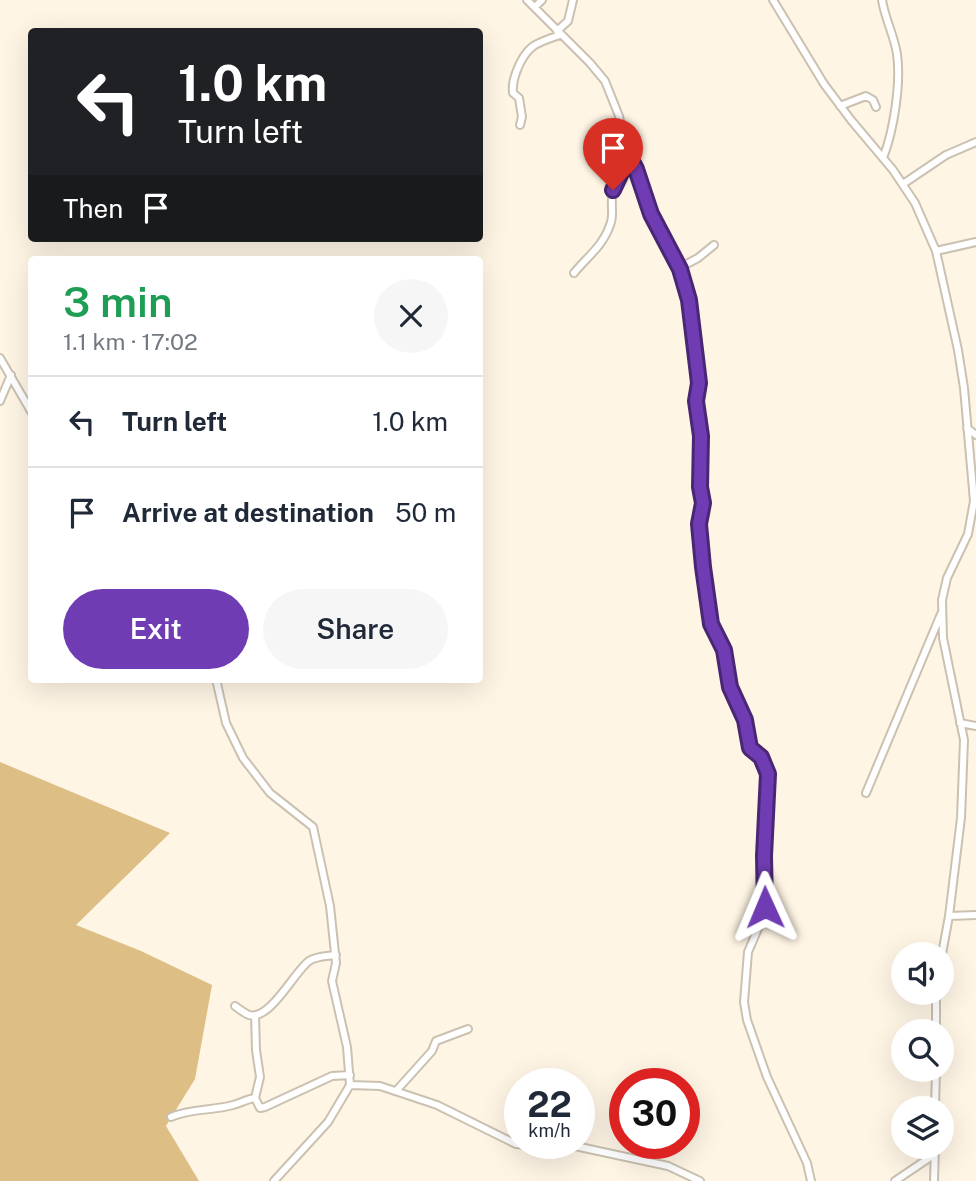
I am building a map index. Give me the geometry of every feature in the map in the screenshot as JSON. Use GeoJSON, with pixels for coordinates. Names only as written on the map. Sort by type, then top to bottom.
{"type":"FeatureCollection","features":[{"type":"Feature","properties":{"kind":"street"},"geometry":{"type":"LineString","coordinates":[[527,0],[590,63],[609,88],[619,116],[625,148],[636,169],[651,214],[679,268],[689,300],[699,383],[696,401],[701,436],[700,487],[703,503],[699,524],[711,624],[724,650],[730,687],[745,720],[750,748],[761,757],[768,774],[764,856],[765,907],[748,952],[746,1011],[767,1077],[807,1163],[811,1181]]}},
{"type":"Feature","properties":{"kind":"street"},"geometry":{"type":"LineString","coordinates":[[535,7],[542,0]]}},
{"type":"Feature","properties":{"kind":"street"},"geometry":{"type":"LineString","coordinates":[[520,125],[522,117],[519,98],[513,93],[513,87],[521,59],[532,46],[558,33],[566,25],[573,0]]}},
{"type":"Feature","properties":{"kind":"street"},"geometry":{"type":"LineString","coordinates":[[773,0],[788,28],[840,106],[903,184],[915,204],[936,251],[958,349],[973,488],[968,534],[947,578],[942,612],[943,638],[964,740],[961,818],[944,942]]}},
{"type":"Feature","properties":{"kind":"street"},"geometry":{"type":"LineString","coordinates":[[883,158],[894,110],[897,70],[896,50],[884,15],[885,0]]}},
{"type":"Feature","properties":{"kind":"street"},"geometry":{"type":"LineString","coordinates":[[569,18],[569,44]]}},
{"type":"Feature","properties":{"kind":"street"},"geometry":{"type":"LineString","coordinates":[[840,106],[866,96],[873,100],[876,107]]}},
{"type":"Feature","properties":{"kind":"street"},"geometry":{"type":"LineString","coordinates":[[903,184],[945,155],[976,142]]}},
{"type":"Feature","properties":{"kind":"street"},"geometry":{"type":"LineString","coordinates":[[573,273],[598,249],[609,229],[613,190],[629,156]]}},
{"type":"Feature","properties":{"kind":"street"},"geometry":{"type":"LineString","coordinates":[[936,251],[976,242]]}},
{"type":"Feature","properties":{"kind":"street"},"geometry":{"type":"LineString","coordinates":[[679,268],[698,258],[714,244]]}},
{"type":"Feature","properties":{"kind":"street"},"geometry":{"type":"LineString","coordinates":[[0,358],[28,406]]}},
{"type":"Feature","properties":{"kind":"street"},"geometry":{"type":"LineString","coordinates":[[0,401],[11,375]]}},
{"type":"Feature","properties":{"kind":"street"},"geometry":{"type":"LineString","coordinates":[[967,428],[976,435]]}},
{"type":"Feature","properties":{"kind":"street"},"geometry":{"type":"LineString","coordinates":[[866,793],[942,612]]}},
{"type":"Feature","properties":{"kind":"street"},"geometry":{"type":"LineString","coordinates":[[217,683],[226,723],[243,758],[270,793],[313,827],[330,906],[336,955],[332,981],[347,1047],[350,1085],[328,1122],[274,1181]]}},
{"type":"Feature","properties":{"kind":"street"},"geometry":{"type":"LineString","coordinates":[[960,723],[976,726]]}},
{"type":"Feature","properties":{"kind":"street"},"geometry":{"type":"LineString","coordinates":[[949,916],[976,915]]}},
{"type":"Feature","properties":{"kind":"street"},"geometry":{"type":"LineString","coordinates":[[235,1006],[248,1015],[255,1015],[276,1002],[310,960],[336,955]]}},
{"type":"Feature","properties":{"kind":"street"},"geometry":{"type":"LineString","coordinates":[[255,1015],[260,1077],[255,1098],[260,1108],[332,1076],[350,1075]]}},
{"type":"Feature","properties":{"kind":"street"},"geometry":{"type":"LineString","coordinates":[[396,1091],[432,1051],[436,1041],[468,1029]]}},
{"type":"Feature","properties":{"kind":"street"},"geometry":{"type":"LineString","coordinates":[[350,1085],[380,1086],[437,1105],[504,1138]]}},
{"type":"Feature","properties":{"kind":"street"},"geometry":{"type":"LineString","coordinates":[[170,1117],[181,1112],[232,1106],[255,1098]]}},
{"type":"Feature","properties":{"kind":"street"},"geometry":{"type":"LineString","coordinates":[[595,1150],[668,1166],[700,1181]]}},
{"type":"Feature","properties":{"kind":"street"},"geometry":{"type":"LineString","coordinates":[[895,1181],[923,1159]]}},
{"type":"Feature","properties":{"kind":"street"},"geometry":{"type":"LineString","coordinates":[[934,1181],[935,1159]]}},
{"type":"Feature","properties":{"kind":"shaded area"},"geometry":{"type":"Polygon","coordinates":[[[0,762],[170,833],[76,925],[141,951],[212,985],[195,1079],[166,1126],[199,1181],[0,1181],[0,762]]]}},
{"type":"Feature","properties":{"kind":"route"},"geometry":{"type":"LineString","coordinates":[[613,190],[629,156],[651,214],[680,269],[689,300],[699,383],[696,401],[701,436],[700,487],[703,503],[699,524],[711,624],[724,650],[728,680],[745,720],[750,748],[761,757],[768,774],[764,856],[765,907]]}}]}
